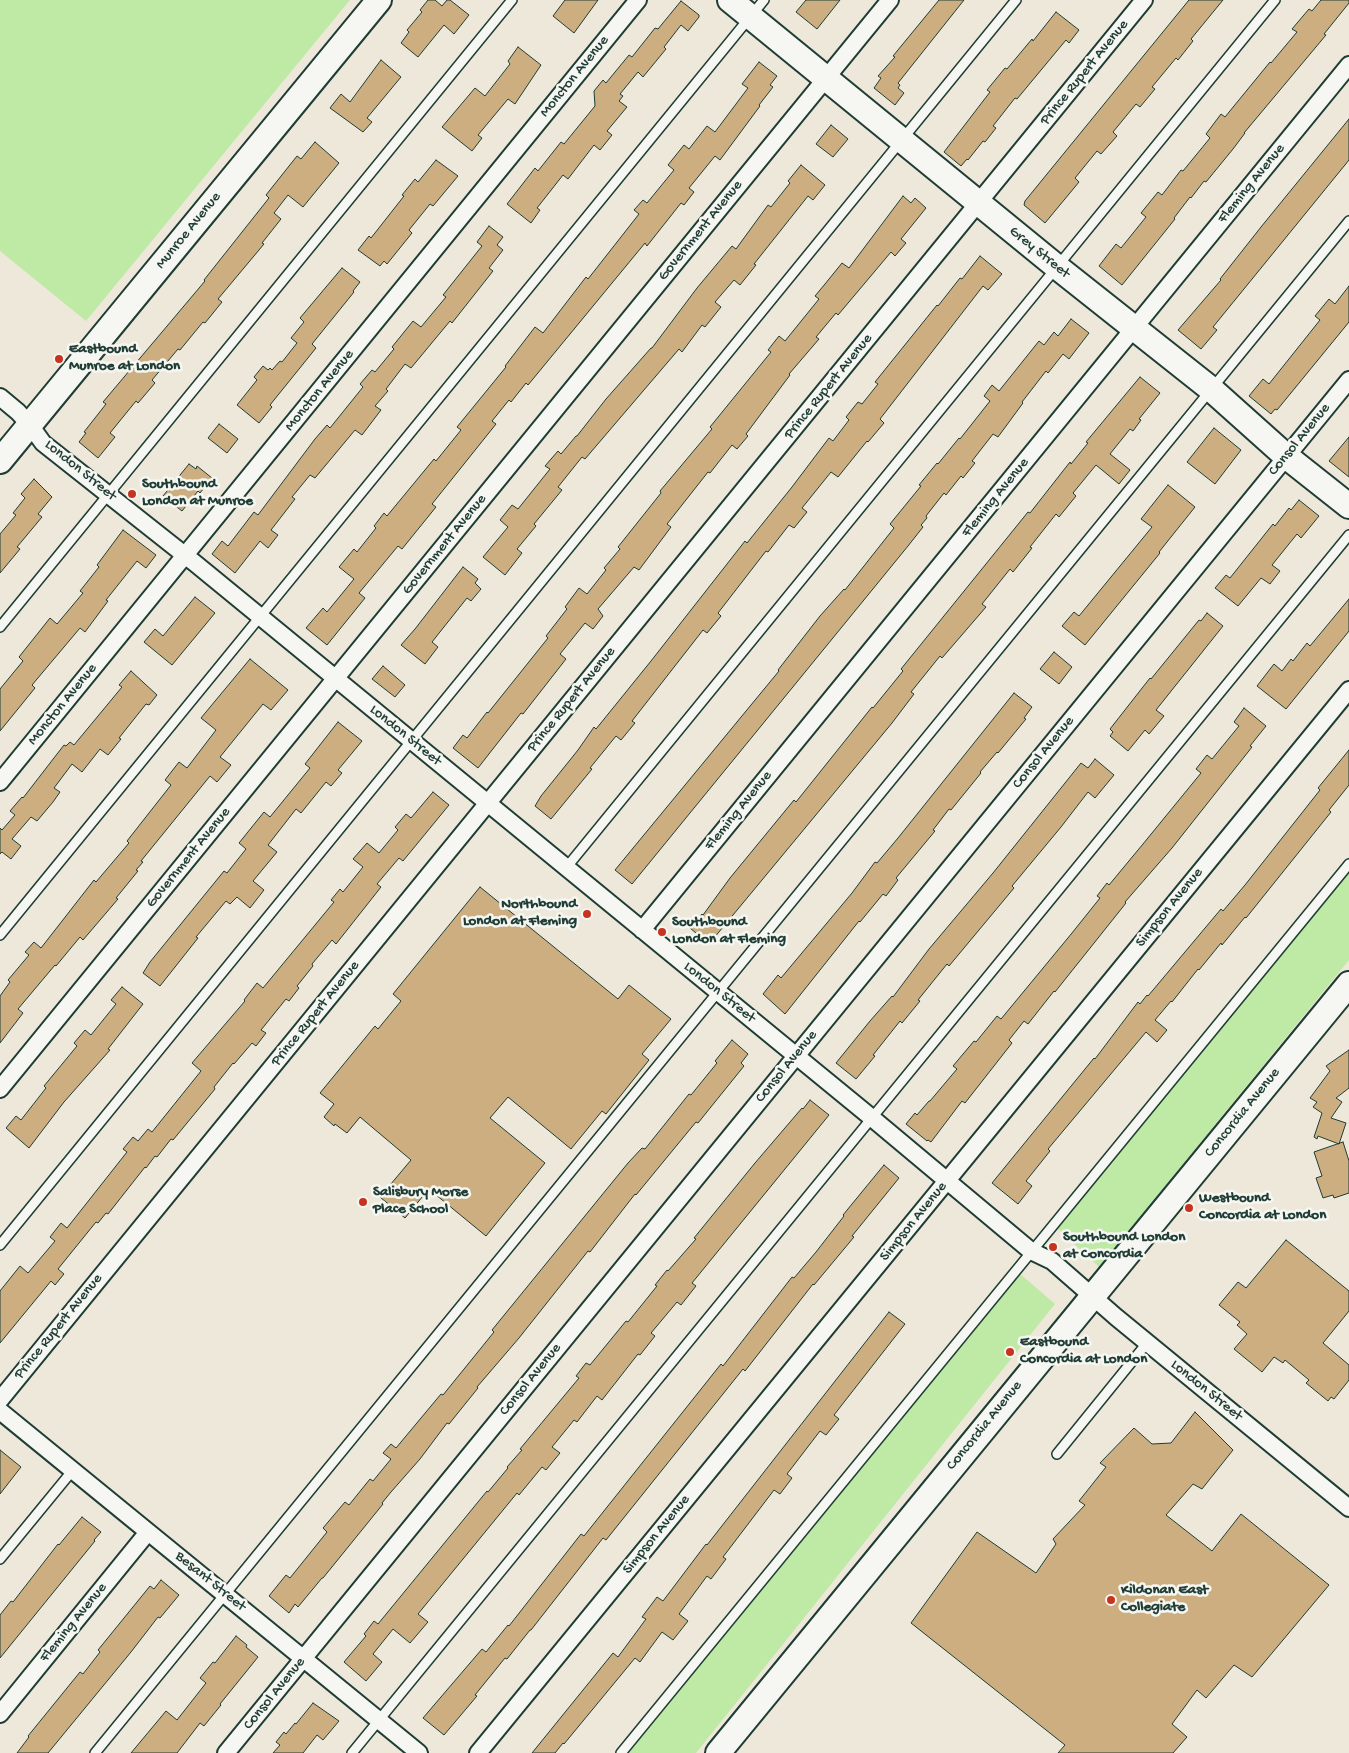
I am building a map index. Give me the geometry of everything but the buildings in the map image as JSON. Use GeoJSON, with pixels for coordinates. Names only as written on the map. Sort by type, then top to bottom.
{"type":"FeatureCollection","features":[{"type":"Feature","properties":{"kind":"street","name":"Munroe Avenue"},"geometry":{"type":"LineString","coordinates":[[0,461],[379,0]]}},
{"type":"Feature","properties":{"kind":"street","name":"Moncton Avenue"},"geometry":{"type":"LineString","coordinates":[[0,782],[638,0]]}},
{"type":"Feature","properties":{"kind":"street","name":"Grey Street"},"geometry":{"type":"LineString","coordinates":[[730,0],[757,9],[826,79],[1057,267],[1211,389],[1287,456],[1349,506]]}},
{"type":"Feature","properties":{"kind":"street","name":"Government Avenue"},"geometry":{"type":"LineString","coordinates":[[0,1090],[890,0]]}},
{"type":"Feature","properties":{"kind":"street","name":"Prince Rupert Avenue"},"geometry":{"type":"LineString","coordinates":[[0,1400],[1144,0]]}},
{"type":"Feature","properties":{"kind":"street","name":"Fleming Avenue"},"geometry":{"type":"LineString","coordinates":[[642,930],[1349,65]]}},
{"type":"Feature","properties":{"kind":"street","name":"Consol Avenue"},"geometry":{"type":"LineString","coordinates":[[226,1753],[1349,380]]}},
{"type":"Feature","properties":{"kind":"street","name":"London Street"},"geometry":{"type":"LineString","coordinates":[[0,397],[30,425],[42,443],[185,556],[488,803],[1032,1251],[1052,1261],[1147,1343],[1349,1508]]}},
{"type":"Feature","properties":{"kind":"street","name":"Simpson Avenue"},"geometry":{"type":"LineString","coordinates":[[478,1753],[1349,690]]}},
{"type":"Feature","properties":{"kind":"street","name":"Concordia Avenue"},"geometry":{"type":"LineString","coordinates":[[718,1753],[1349,984]]}},
{"type":"Feature","properties":{"kind":"street","name":"Besant Street"},"geometry":{"type":"LineString","coordinates":[[0,1411],[419,1753]]}},
{"type":"Feature","properties":{"kind":"street","name":"Fleming Avenue"},"geometry":{"type":"LineString","coordinates":[[0,1714],[148,1532]]}},
{"type":"Feature","properties":{"kind":"lane"},"geometry":{"type":"LineString","coordinates":[[0,626],[512,0]]}},
{"type":"Feature","properties":{"kind":"lane"},"geometry":{"type":"LineString","coordinates":[[0,1245],[1016,0]]}},
{"type":"Feature","properties":{"kind":"lane"},"geometry":{"type":"LineString","coordinates":[[566,868],[1275,0]]}},
{"type":"Feature","properties":{"kind":"lane"},"geometry":{"type":"LineString","coordinates":[[0,935],[757,9]]}},
{"type":"Feature","properties":{"kind":"lane"},"geometry":{"type":"LineString","coordinates":[[95,1753],[1349,221]]}},
{"type":"Feature","properties":{"kind":"lane"},"geometry":{"type":"LineString","coordinates":[[352,1753],[1349,535]]}},
{"type":"Feature","properties":{"kind":"lane"},"geometry":{"type":"LineString","coordinates":[[620,1753],[1349,864]]}},
{"type":"Feature","properties":{"kind":"lane"},"geometry":{"type":"LineString","coordinates":[[1056,1454],[1147,1343]]}},
{"type":"Feature","properties":{"kind":"lane"},"geometry":{"type":"LineString","coordinates":[[0,1559],[73,1470]]}},
{"type":"Feature","properties":{"kind":"green space"},"geometry":{"type":"Polygon","coordinates":[[[0,0],[350,0],[86,321],[0,251],[0,0]]]}},
{"type":"Feature","properties":{"kind":"green space"},"geometry":{"type":"Polygon","coordinates":[[[1349,871],[1349,960],[1099,1267],[1057,1228],[1349,871]]]}},
{"type":"Feature","properties":{"kind":"green space"},"geometry":{"type":"Polygon","coordinates":[[[1019,1273],[1055,1304],[696,1753],[627,1753],[1019,1273]]]}},
{"type":"Feature","properties":{"kind":"place","name":"Eastbound Munroe at London"},"geometry":{"type":"Point","coordinates":[59,359]}},
{"type":"Feature","properties":{"kind":"place","name":"Southbound London at Munroe"},"geometry":{"type":"Point","coordinates":[132,494]}},
{"type":"Feature","properties":{"kind":"place","name":"Northbound London at Fleming"},"geometry":{"type":"Point","coordinates":[587,914]}},
{"type":"Feature","properties":{"kind":"place","name":"Southbound London at Fleming"},"geometry":{"type":"Point","coordinates":[662,932]}},
{"type":"Feature","properties":{"kind":"place","name":"Salisbury Morse Place School"},"geometry":{"type":"Point","coordinates":[363,1202]}},
{"type":"Feature","properties":{"kind":"place","name":"Westbound Concordia at London"},"geometry":{"type":"Point","coordinates":[1189,1208]}},
{"type":"Feature","properties":{"kind":"place","name":"Southbound London at Concordia"},"geometry":{"type":"Point","coordinates":[1053,1247]}},
{"type":"Feature","properties":{"kind":"place","name":"Eastbound Concordia at London"},"geometry":{"type":"Point","coordinates":[1010,1352]}},
{"type":"Feature","properties":{"kind":"place","name":"Kildonan East Collegiate"},"geometry":{"type":"Point","coordinates":[1111,1600]}}]}
